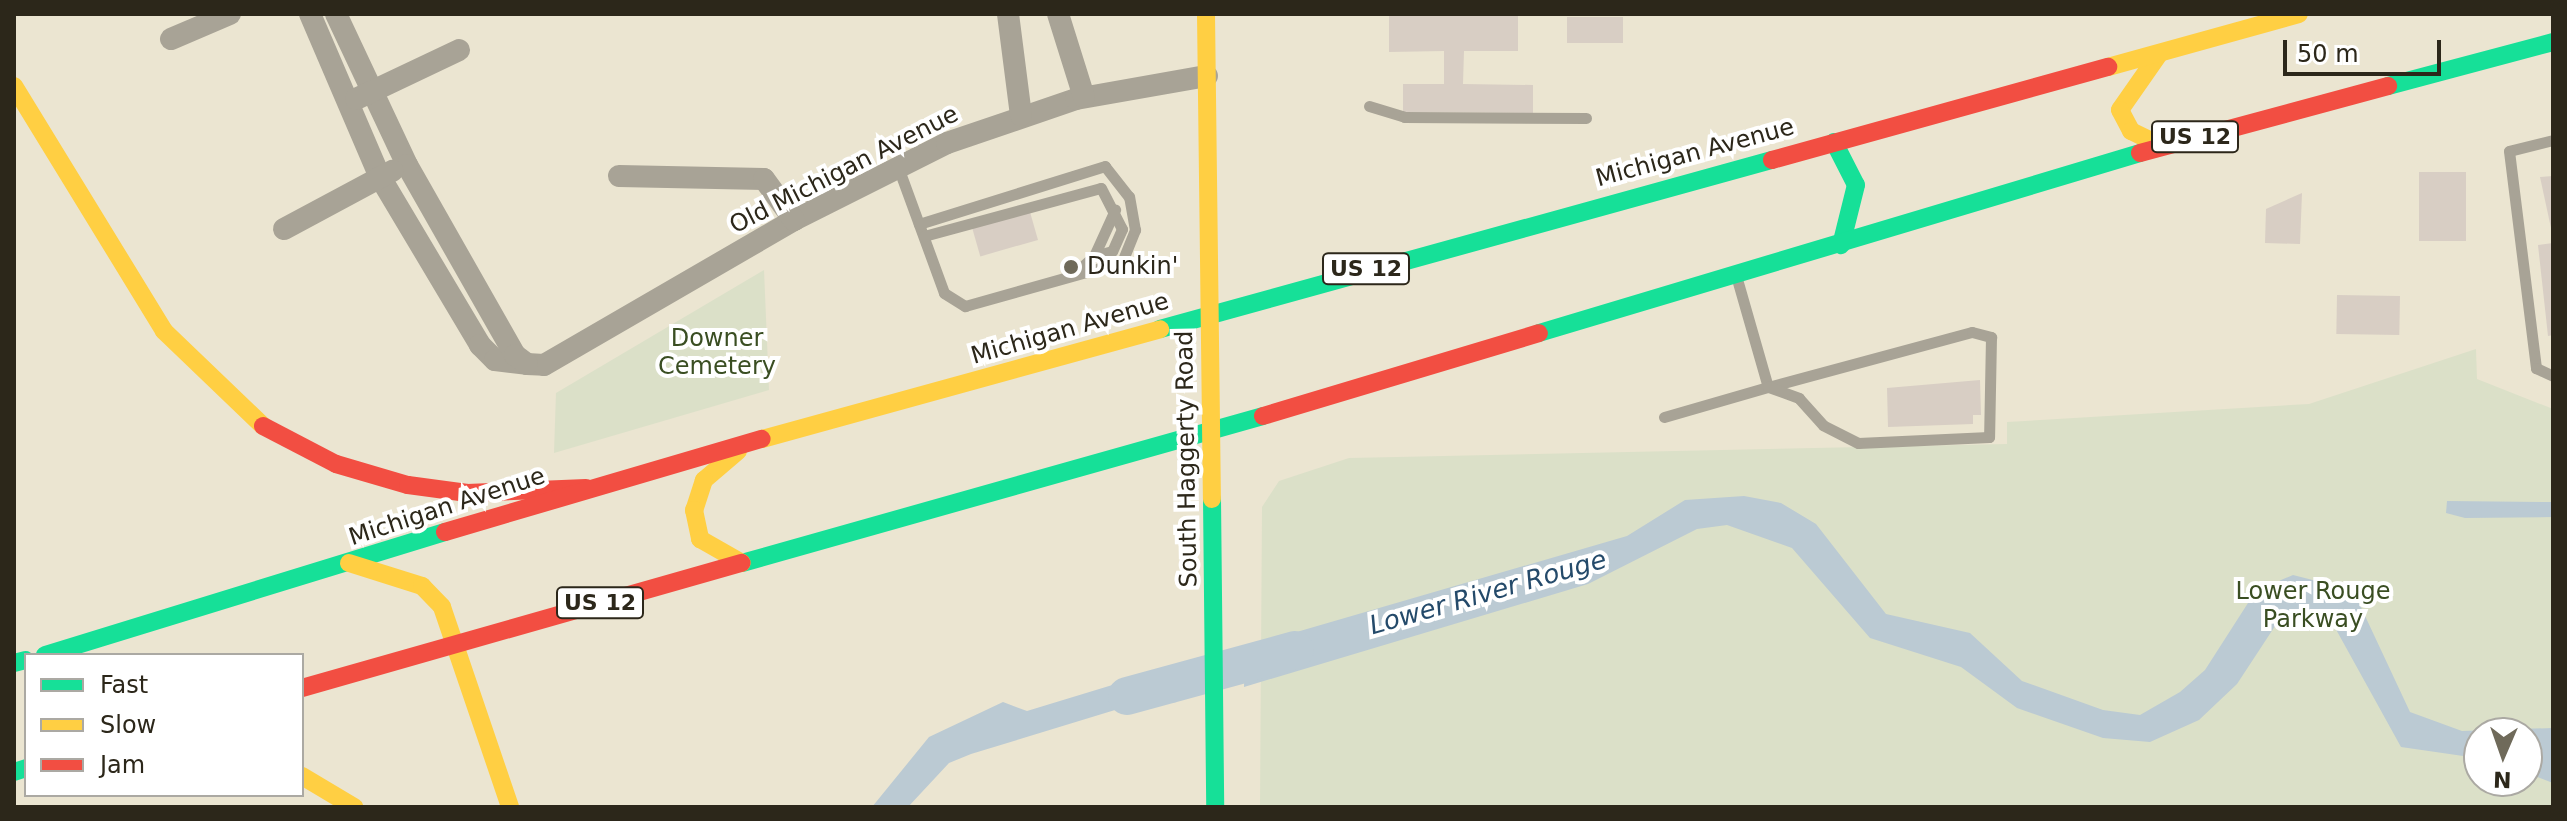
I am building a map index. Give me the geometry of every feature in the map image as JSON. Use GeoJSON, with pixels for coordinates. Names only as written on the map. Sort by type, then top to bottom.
{"type":"FeatureCollection","features":[{"type":"Feature","properties":{"kind":"main road","name":"South Haggerty Road"},"geometry":{"type":"LineString","coordinates":[[1206,14],[1215,807]]}},
{"type":"Feature","properties":{"kind":"main road","name":"Michigan Avenue"},"geometry":{"type":"LineString","coordinates":[[52,653],[586,488],[2299,14]]}},
{"type":"Feature","properties":{"kind":"main road","name":"US 12"},"geometry":{"type":"LineString","coordinates":[[304,687],[1210,432],[1737,278],[2162,146],[2553,42]]}},
{"type":"Feature","properties":{"kind":"main road"},"geometry":{"type":"LineString","coordinates":[[2159,54],[2120,110],[2131,131],[2162,146]]}},
{"type":"Feature","properties":{"kind":"main road"},"geometry":{"type":"LineString","coordinates":[[14,86],[164,331],[226,397],[265,427],[336,464],[408,485],[467,493],[586,488]]}},
{"type":"Feature","properties":{"kind":"main road"},"geometry":{"type":"LineString","coordinates":[[1834,142],[1850,161],[1856,185],[1841,245]]}},
{"type":"Feature","properties":{"kind":"main road"},"geometry":{"type":"LineString","coordinates":[[742,447],[704,480],[694,510],[700,539],[742,563]]}},
{"type":"Feature","properties":{"kind":"main road"},"geometry":{"type":"LineString","coordinates":[[349,563],[422,586],[457,642],[510,807]]}},
{"type":"Feature","properties":{"kind":"main road"},"geometry":{"type":"LineString","coordinates":[[304,777],[354,807]]}},
{"type":"Feature","properties":{"kind":"street"},"geometry":{"type":"LineString","coordinates":[[171,39],[230,14]]}},
{"type":"Feature","properties":{"kind":"street"},"geometry":{"type":"LineString","coordinates":[[310,14],[380,177],[480,345],[495,360],[527,364]]}},
{"type":"Feature","properties":{"kind":"street"},"geometry":{"type":"LineString","coordinates":[[336,14],[368,93],[407,165],[515,355],[527,364]]}},
{"type":"Feature","properties":{"kind":"street"},"geometry":{"type":"LineString","coordinates":[[1008,14],[1021,115]]}},
{"type":"Feature","properties":{"kind":"street"},"geometry":{"type":"LineString","coordinates":[[1058,14],[1084,97]]}},
{"type":"Feature","properties":{"kind":"street"},"geometry":{"type":"LineString","coordinates":[[347,102],[459,50]]}},
{"type":"Feature","properties":{"kind":"street","name":"Old Michigan Avenue"},"geometry":{"type":"LineString","coordinates":[[527,364],[544,365],[794,220],[898,167],[1021,115],[1084,97],[1207,76]]}},
{"type":"Feature","properties":{"kind":"street"},"geometry":{"type":"LineString","coordinates":[[284,229],[407,165]]}},
{"type":"Feature","properties":{"kind":"street"},"geometry":{"type":"LineString","coordinates":[[619,176],[764,179],[794,220]]}},
{"type":"Feature","properties":{"kind":"lane"},"geometry":{"type":"LineString","coordinates":[[1369,106],[1404,117],[1586,118]]}},
{"type":"Feature","properties":{"kind":"lane"},"geometry":{"type":"LineString","coordinates":[[2553,140],[2509,151],[2536,368],[2553,376]]}},
{"type":"Feature","properties":{"kind":"lane"},"geometry":{"type":"LineString","coordinates":[[898,167],[944,293],[965,306],[1122,262],[1132,250],[1129,197],[1105,166],[919,224]]}},
{"type":"Feature","properties":{"kind":"lane"},"geometry":{"type":"LineString","coordinates":[[924,236],[1085,188],[1101,188],[1115,210],[1094,256],[1071,276]]}},
{"type":"Feature","properties":{"kind":"lane"},"geometry":{"type":"LineString","coordinates":[[1737,278],[1768,387]]}},
{"type":"Feature","properties":{"kind":"lane"},"geometry":{"type":"LineString","coordinates":[[1664,417],[1768,387],[1972,332],[1991,337],[1989,437],[1858,443],[1823,425],[1799,398],[1768,387]]}},
{"type":"Feature","properties":{"kind":"green space","name":"Downer Cemetery"},"geometry":{"type":"Polygon","coordinates":[[[764,270],[769,390],[554,453],[556,393],[764,270]]]}},
{"type":"Feature","properties":{"kind":"green space","name":"Lower Rouge Parkway"},"geometry":{"type":"Polygon","coordinates":[[[2476,349],[2477,379],[2553,409],[2553,807],[1260,807],[1262,507],[1279,481],[1349,458],[2007,444],[2007,422],[2309,404],[2476,349]]]}},
{"type":"Feature","properties":{"kind":"water","name":"Lower River Rouge"},"geometry":{"type":"Polygon","coordinates":[[[1744,496],[1781,503],[1816,524],[1886,614],[1970,633],[2022,681],[2103,710],[2140,715],[2180,692],[2205,670],[2248,603],[2281,580],[2293,575],[2344,588],[2359,603],[2410,712],[2463,731],[2463,756],[2401,747],[2328,615],[2281,617],[2237,684],[2199,720],[2150,742],[2103,738],[2017,708],[1961,667],[1870,638],[1792,548],[1727,525],[1697,529],[1588,584],[1244,687],[1245,647],[1627,536],[1685,500],[1744,496]]]}},
{"type":"Feature","properties":{"kind":"water"},"geometry":{"type":"Polygon","coordinates":[[[2447,501],[2553,502],[2553,517],[2465,518],[2446,513],[2447,501]]]}},
{"type":"Feature","properties":{"kind":"water"},"geometry":{"type":"Polygon","coordinates":[[[1178,665],[1177,702],[1115,710],[971,754],[949,763],[908,807],[872,807],[929,737],[1003,702],[1027,711],[1178,665]]]}},
{"type":"Feature","properties":{"kind":"water"},"geometry":{"type":"Polygon","coordinates":[[[2543,728],[2553,728],[2553,783],[2543,779],[2543,728]]]}},
{"type":"Feature","properties":{"kind":"building"},"geometry":{"type":"Polygon","coordinates":[[[1389,14],[1518,14],[1518,51],[1464,51],[1463,84],[1533,85],[1533,113],[1403,112],[1403,84],[1444,84],[1444,51],[1389,52],[1389,14]]]}},
{"type":"Feature","properties":{"kind":"building"},"geometry":{"type":"Polygon","coordinates":[[[1567,17],[1623,17],[1623,43],[1567,43],[1567,17]]]}},
{"type":"Feature","properties":{"kind":"building"},"geometry":{"type":"Polygon","coordinates":[[[2419,172],[2466,172],[2466,241],[2419,241],[2419,172]]]}},
{"type":"Feature","properties":{"kind":"building"},"geometry":{"type":"Polygon","coordinates":[[[2553,176],[2553,228],[2551,228],[2540,177],[2553,176]]]}},
{"type":"Feature","properties":{"kind":"building"},"geometry":{"type":"Polygon","coordinates":[[[2302,193],[2300,244],[2265,243],[2266,209],[2302,193]]]}},
{"type":"Feature","properties":{"kind":"building"},"geometry":{"type":"Polygon","coordinates":[[[1030,212],[1038,240],[980,256],[972,229],[1030,212]]]}},
{"type":"Feature","properties":{"kind":"building"},"geometry":{"type":"Polygon","coordinates":[[[2553,243],[2553,335],[2548,336],[2538,245],[2553,243]]]}},
{"type":"Feature","properties":{"kind":"building"},"geometry":{"type":"Polygon","coordinates":[[[2337,295],[2400,296],[2399,335],[2336,334],[2337,295]]]}},
{"type":"Feature","properties":{"kind":"building"},"geometry":{"type":"Polygon","coordinates":[[[1980,380],[1981,415],[1973,415],[1973,424],[1888,427],[1887,388],[1980,380]]]}},
{"type":"Feature","properties":{"kind":"waterway"},"geometry":{"type":"LineString","coordinates":[[1127,696],[1295,650]]}},
{"type":"Feature","properties":{"kind":"traffic: fast"},"geometry":{"type":"LineString","coordinates":[[2388,86],[2553,42]]}},
{"type":"Feature","properties":{"kind":"traffic: fast"},"geometry":{"type":"LineString","coordinates":[[1834,142],[1856,185],[1841,245]]}},
{"type":"Feature","properties":{"kind":"traffic: fast"},"geometry":{"type":"LineString","coordinates":[[1539,333],[2140,153]]}},
{"type":"Feature","properties":{"kind":"traffic: fast"},"geometry":{"type":"LineString","coordinates":[[1160,329],[1772,160]]}},
{"type":"Feature","properties":{"kind":"traffic: fast"},"geometry":{"type":"LineString","coordinates":[[742,563],[1263,416]]}},
{"type":"Feature","properties":{"kind":"traffic: fast"},"geometry":{"type":"LineString","coordinates":[[1212,499],[1215,807]]}},
{"type":"Feature","properties":{"kind":"traffic: fast"},"geometry":{"type":"LineString","coordinates":[[52,653],[445,532]]}},
{"type":"Feature","properties":{"kind":"traffic: fast"},"geometry":{"type":"LineString","coordinates":[[14,663],[24,660]]}},
{"type":"Feature","properties":{"kind":"traffic: fast"},"geometry":{"type":"LineString","coordinates":[[14,772],[24,769]]}},
{"type":"Feature","properties":{"kind":"traffic: slow"},"geometry":{"type":"LineString","coordinates":[[1206,14],[1212,499]]}},
{"type":"Feature","properties":{"kind":"traffic: slow"},"geometry":{"type":"LineString","coordinates":[[2108,67],[2299,14]]}},
{"type":"Feature","properties":{"kind":"traffic: slow"},"geometry":{"type":"LineString","coordinates":[[2159,54],[2120,110],[2131,131],[2162,146]]}},
{"type":"Feature","properties":{"kind":"traffic: slow"},"geometry":{"type":"LineString","coordinates":[[14,86],[164,331],[263,426]]}},
{"type":"Feature","properties":{"kind":"traffic: slow"},"geometry":{"type":"LineString","coordinates":[[762,439],[1160,329]]}},
{"type":"Feature","properties":{"kind":"traffic: slow"},"geometry":{"type":"LineString","coordinates":[[738,451],[704,480],[694,510],[700,539],[742,563]]}},
{"type":"Feature","properties":{"kind":"traffic: slow"},"geometry":{"type":"LineString","coordinates":[[349,563],[422,586],[442,607],[510,807]]}},
{"type":"Feature","properties":{"kind":"traffic: slow"},"geometry":{"type":"LineString","coordinates":[[304,777],[354,807]]}},
{"type":"Feature","properties":{"kind":"traffic: jam"},"geometry":{"type":"LineString","coordinates":[[1772,160],[2108,67]]}},
{"type":"Feature","properties":{"kind":"traffic: jam"},"geometry":{"type":"LineString","coordinates":[[2140,153],[2388,86]]}},
{"type":"Feature","properties":{"kind":"traffic: jam"},"geometry":{"type":"LineString","coordinates":[[1263,416],[1539,333]]}},
{"type":"Feature","properties":{"kind":"traffic: jam"},"geometry":{"type":"LineString","coordinates":[[263,426],[336,464],[408,485],[467,493],[586,488]]}},
{"type":"Feature","properties":{"kind":"traffic: jam"},"geometry":{"type":"LineString","coordinates":[[445,532],[762,439]]}},
{"type":"Feature","properties":{"kind":"traffic: jam"},"geometry":{"type":"LineString","coordinates":[[304,687],[742,563]]}},
{"type":"Feature","properties":{"kind":"place","name":"Dunkin'"},"geometry":{"type":"Point","coordinates":[1071,267]}}]}
